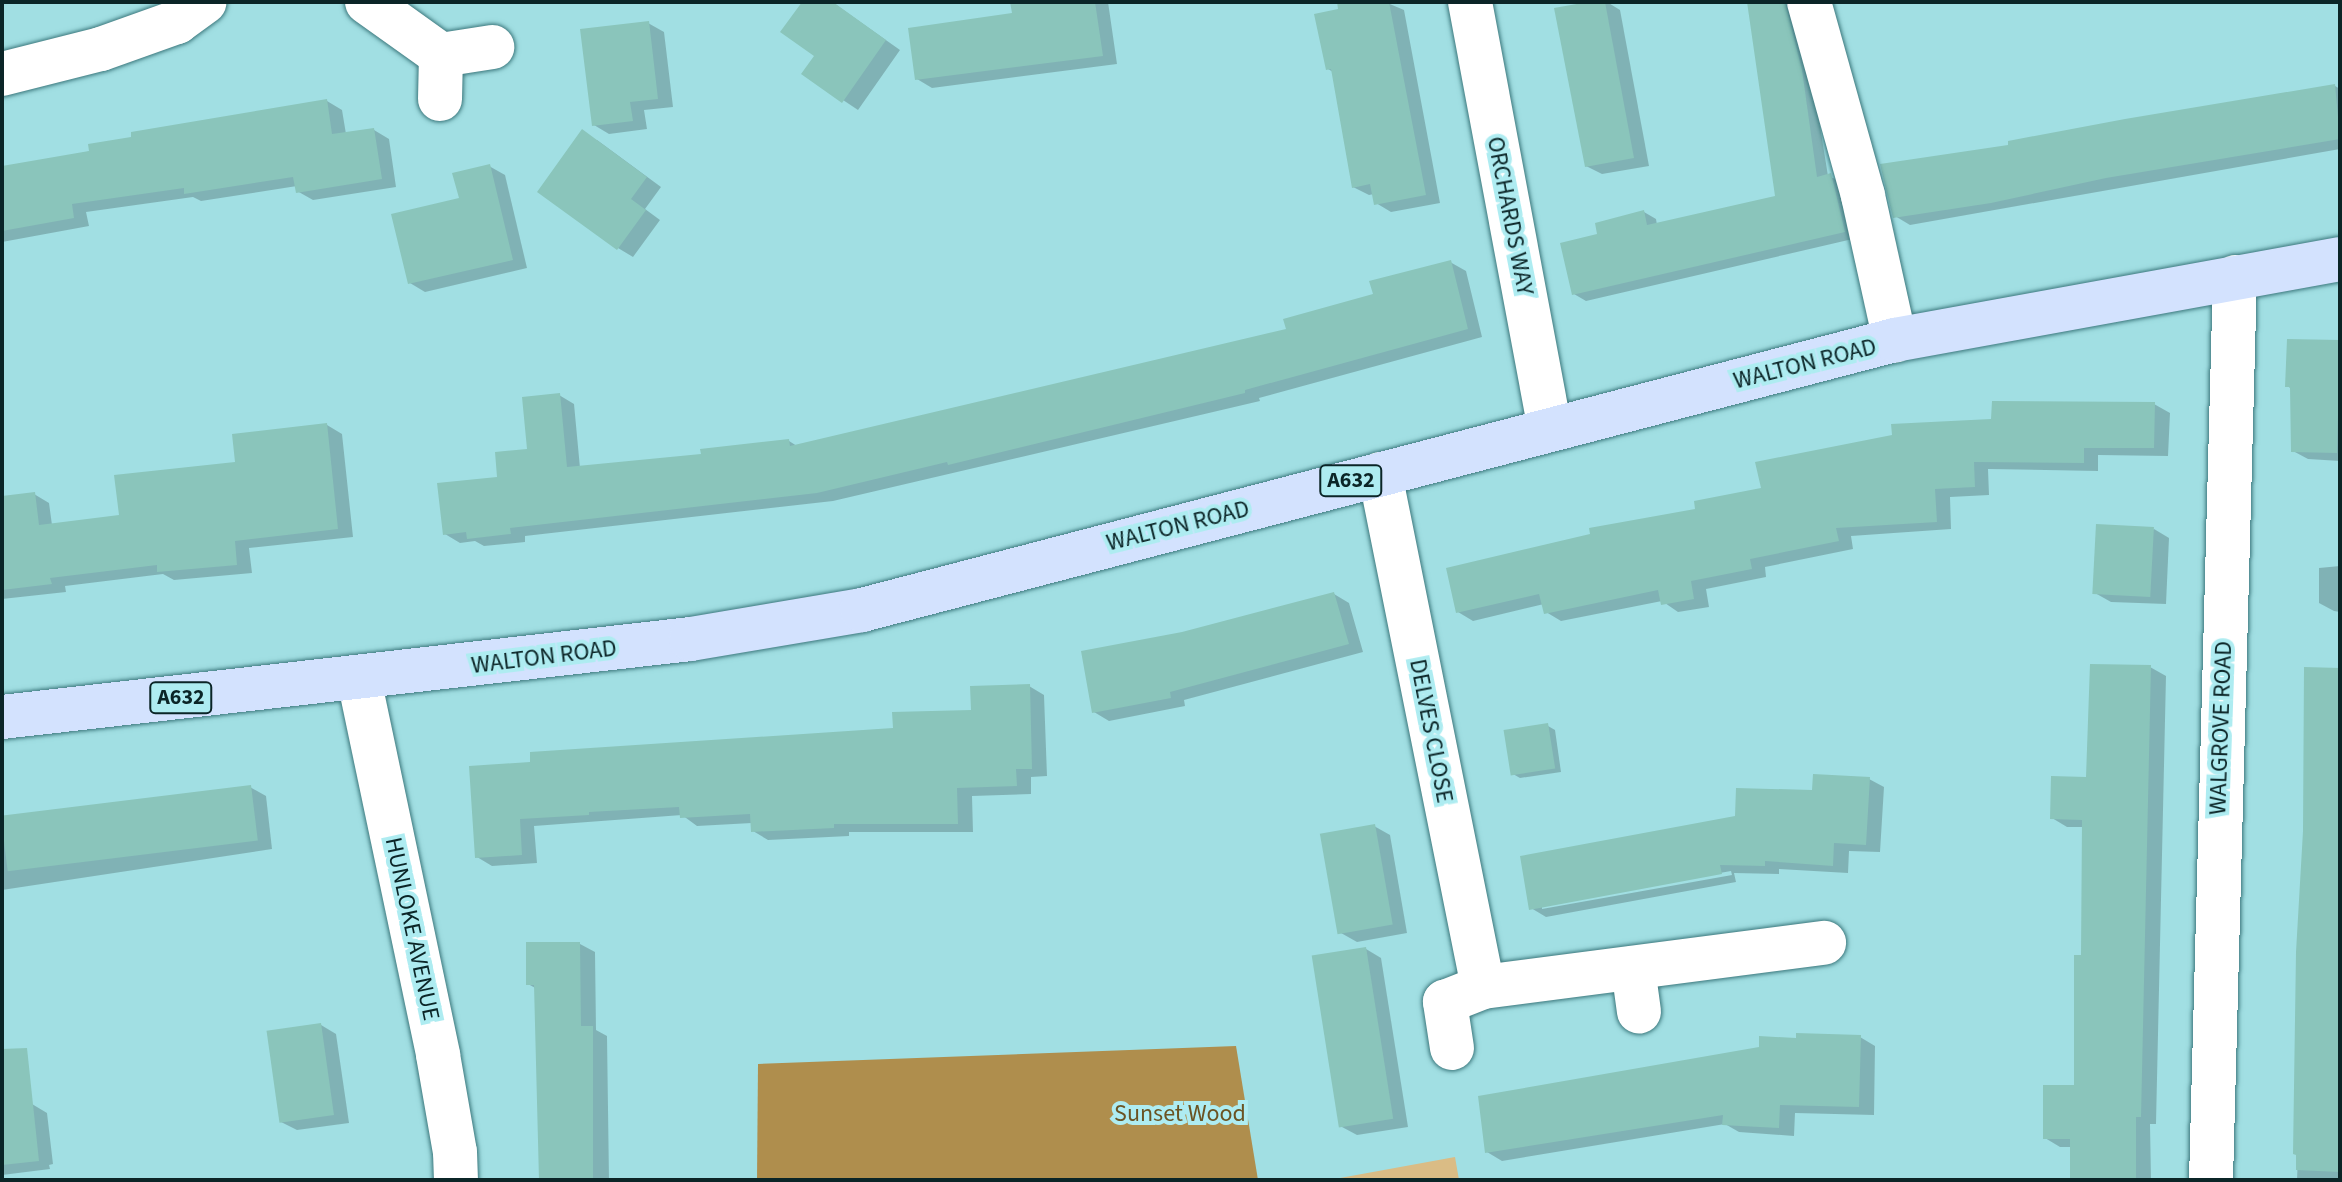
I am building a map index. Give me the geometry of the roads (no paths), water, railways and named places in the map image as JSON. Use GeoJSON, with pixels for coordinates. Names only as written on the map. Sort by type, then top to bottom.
{"type":"FeatureCollection","features":[{"type":"Feature","properties":{"kind":"main road","name":"WALTON ROAD"},"geometry":{"type":"LineString","coordinates":[[2,717],[691,639],[862,610],[1895,340],[2340,259]]}},
{"type":"Feature","properties":{"kind":"street"},"geometry":{"type":"LineString","coordinates":[[2,74],[101,49],[177,22],[205,2]]}},
{"type":"Feature","properties":{"kind":"street"},"geometry":{"type":"LineString","coordinates":[[367,2],[441,55],[492,47]]}},
{"type":"Feature","properties":{"kind":"street","name":"ORCHARDS WAY"},"geometry":{"type":"LineString","coordinates":[[1470,2],[1550,429]]}},
{"type":"Feature","properties":{"kind":"street"},"geometry":{"type":"LineString","coordinates":[[1809,2],[1863,196],[1895,340]]}},
{"type":"Feature","properties":{"kind":"street"},"geometry":{"type":"LineString","coordinates":[[440,99],[441,55]]}},
{"type":"Feature","properties":{"kind":"street","name":"WALGROVE ROAD"},"geometry":{"type":"LineString","coordinates":[[2211,1180],[2235,277]]}},
{"type":"Feature","properties":{"kind":"street","name":"DELVES CLOSE"},"geometry":{"type":"LineString","coordinates":[[1380,474],[1483,987]]}},
{"type":"Feature","properties":{"kind":"street","name":"HUNLOKE AVENUE"},"geometry":{"type":"LineString","coordinates":[[359,679],[438,1055],[455,1152],[456,1180]]}},
{"type":"Feature","properties":{"kind":"street"},"geometry":{"type":"LineString","coordinates":[[1452,1048],[1445,1002],[1483,987],[1824,943]]}},
{"type":"Feature","properties":{"kind":"street"},"geometry":{"type":"LineString","coordinates":[[1633,968],[1639,1012]]}},
{"type":"Feature","properties":{"kind":"park label","name":"Sunset Wood"},"geometry":{"type":"Point","coordinates":[1180,1114]}}]}
